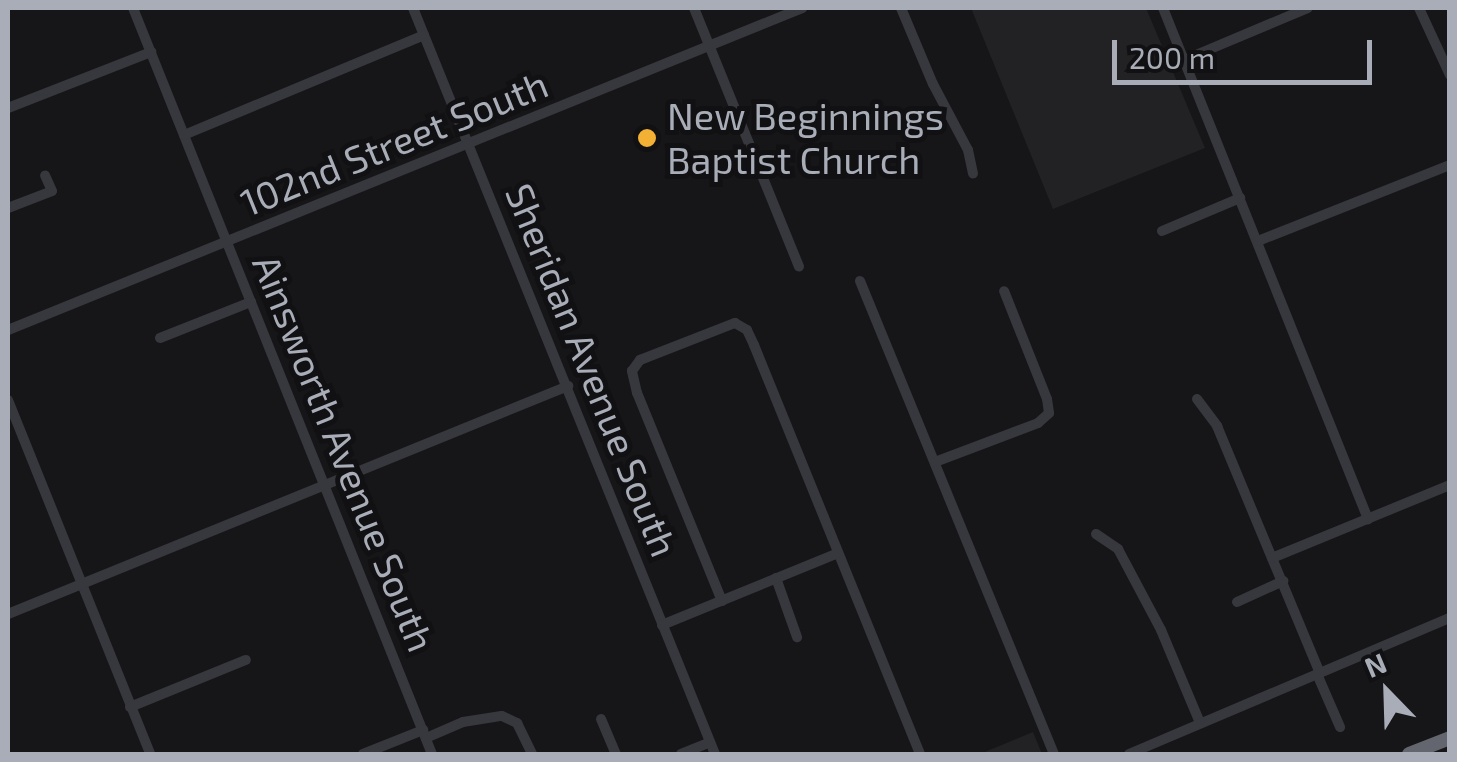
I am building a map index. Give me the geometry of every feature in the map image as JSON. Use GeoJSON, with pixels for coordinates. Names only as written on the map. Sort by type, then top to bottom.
{"type":"FeatureCollection","features":[{"type":"Feature","properties":{"kind":"highway"},"geometry":{"type":"LineString","coordinates":[[1409,754],[1450,738]]}},
{"type":"Feature","properties":{"kind":"street","name":"Sheridan Avenue South"},"geometry":{"type":"LineString","coordinates":[[413,8],[715,754]]}},
{"type":"Feature","properties":{"kind":"street"},"geometry":{"type":"LineString","coordinates":[[694,8],[799,267]]}},
{"type":"Feature","properties":{"kind":"street","name":"102nd Street South"},"geometry":{"type":"LineString","coordinates":[[8,330],[802,8]]}},
{"type":"Feature","properties":{"kind":"street"},"geometry":{"type":"LineString","coordinates":[[901,8],[932,84],[968,150],[974,173]]}},
{"type":"Feature","properties":{"kind":"street"},"geometry":{"type":"LineString","coordinates":[[1164,8],[1368,519]]}},
{"type":"Feature","properties":{"kind":"street"},"geometry":{"type":"LineString","coordinates":[[1184,60],[1308,8]]}},
{"type":"Feature","properties":{"kind":"street"},"geometry":{"type":"LineString","coordinates":[[1419,8],[1444,45],[1450,75]]}},
{"type":"Feature","properties":{"kind":"street","name":"Ainsworth Avenue South"},"geometry":{"type":"LineString","coordinates":[[137,9],[226,243],[432,754]]}},
{"type":"Feature","properties":{"kind":"street"},"geometry":{"type":"LineString","coordinates":[[184,134],[424,35]]}},
{"type":"Feature","properties":{"kind":"street"},"geometry":{"type":"LineString","coordinates":[[8,107],[151,52]]}},
{"type":"Feature","properties":{"kind":"street"},"geometry":{"type":"LineString","coordinates":[[1258,241],[1450,165]]}},
{"type":"Feature","properties":{"kind":"street"},"geometry":{"type":"LineString","coordinates":[[8,208],[52,191],[46,175]]}},
{"type":"Feature","properties":{"kind":"street"},"geometry":{"type":"LineString","coordinates":[[1162,232],[1240,198]]}},
{"type":"Feature","properties":{"kind":"street"},"geometry":{"type":"LineString","coordinates":[[860,281],[1054,754]]}},
{"type":"Feature","properties":{"kind":"street"},"geometry":{"type":"LineString","coordinates":[[935,462],[1038,424],[1049,413],[1048,399],[1004,291]]}},
{"type":"Feature","properties":{"kind":"street"},"geometry":{"type":"LineString","coordinates":[[160,338],[251,302]]}},
{"type":"Feature","properties":{"kind":"street"},"geometry":{"type":"LineString","coordinates":[[722,600],[637,393],[633,368],[644,358],[739,324],[754,345],[920,754]]}},
{"type":"Feature","properties":{"kind":"street"},"geometry":{"type":"LineString","coordinates":[[8,614],[568,386]]}},
{"type":"Feature","properties":{"kind":"street"},"geometry":{"type":"LineString","coordinates":[[1197,399],[1217,426],[1340,727]]}},
{"type":"Feature","properties":{"kind":"street"},"geometry":{"type":"LineString","coordinates":[[8,400],[150,754]]}},
{"type":"Feature","properties":{"kind":"street"},"geometry":{"type":"LineString","coordinates":[[1272,558],[1450,485]]}},
{"type":"Feature","properties":{"kind":"street"},"geometry":{"type":"LineString","coordinates":[[1096,534],[1118,549],[1161,630],[1200,723]]}},
{"type":"Feature","properties":{"kind":"street"},"geometry":{"type":"LineString","coordinates":[[662,624],[838,554]]}},
{"type":"Feature","properties":{"kind":"street"},"geometry":{"type":"LineString","coordinates":[[776,578],[797,638]]}},
{"type":"Feature","properties":{"kind":"street"},"geometry":{"type":"LineString","coordinates":[[1237,602],[1282,581]]}},
{"type":"Feature","properties":{"kind":"street"},"geometry":{"type":"LineString","coordinates":[[1128,754],[1450,618]]}},
{"type":"Feature","properties":{"kind":"street"},"geometry":{"type":"LineString","coordinates":[[130,706],[246,660]]}},
{"type":"Feature","properties":{"kind":"street"},"geometry":{"type":"LineString","coordinates":[[363,754],[463,722],[502,716],[518,723],[532,754]]}},
{"type":"Feature","properties":{"kind":"street"},"geometry":{"type":"LineString","coordinates":[[601,720],[616,754]]}},
{"type":"Feature","properties":{"kind":"street"},"geometry":{"type":"LineString","coordinates":[[681,754],[710,742]]}},
{"type":"Feature","properties":{"kind":"shaded area"},"geometry":{"type":"Polygon","coordinates":[[[971,8],[1146,8],[1205,148],[1053,209],[971,8]]]}},
{"type":"Feature","properties":{"kind":"shaded area"},"geometry":{"type":"Polygon","coordinates":[[[1033,732],[1042,754],[980,754],[1033,732]]]}},
{"type":"Feature","properties":{"kind":"place","name":"New Beginnings Baptist Church"},"geometry":{"type":"Point","coordinates":[647,138]}}]}
